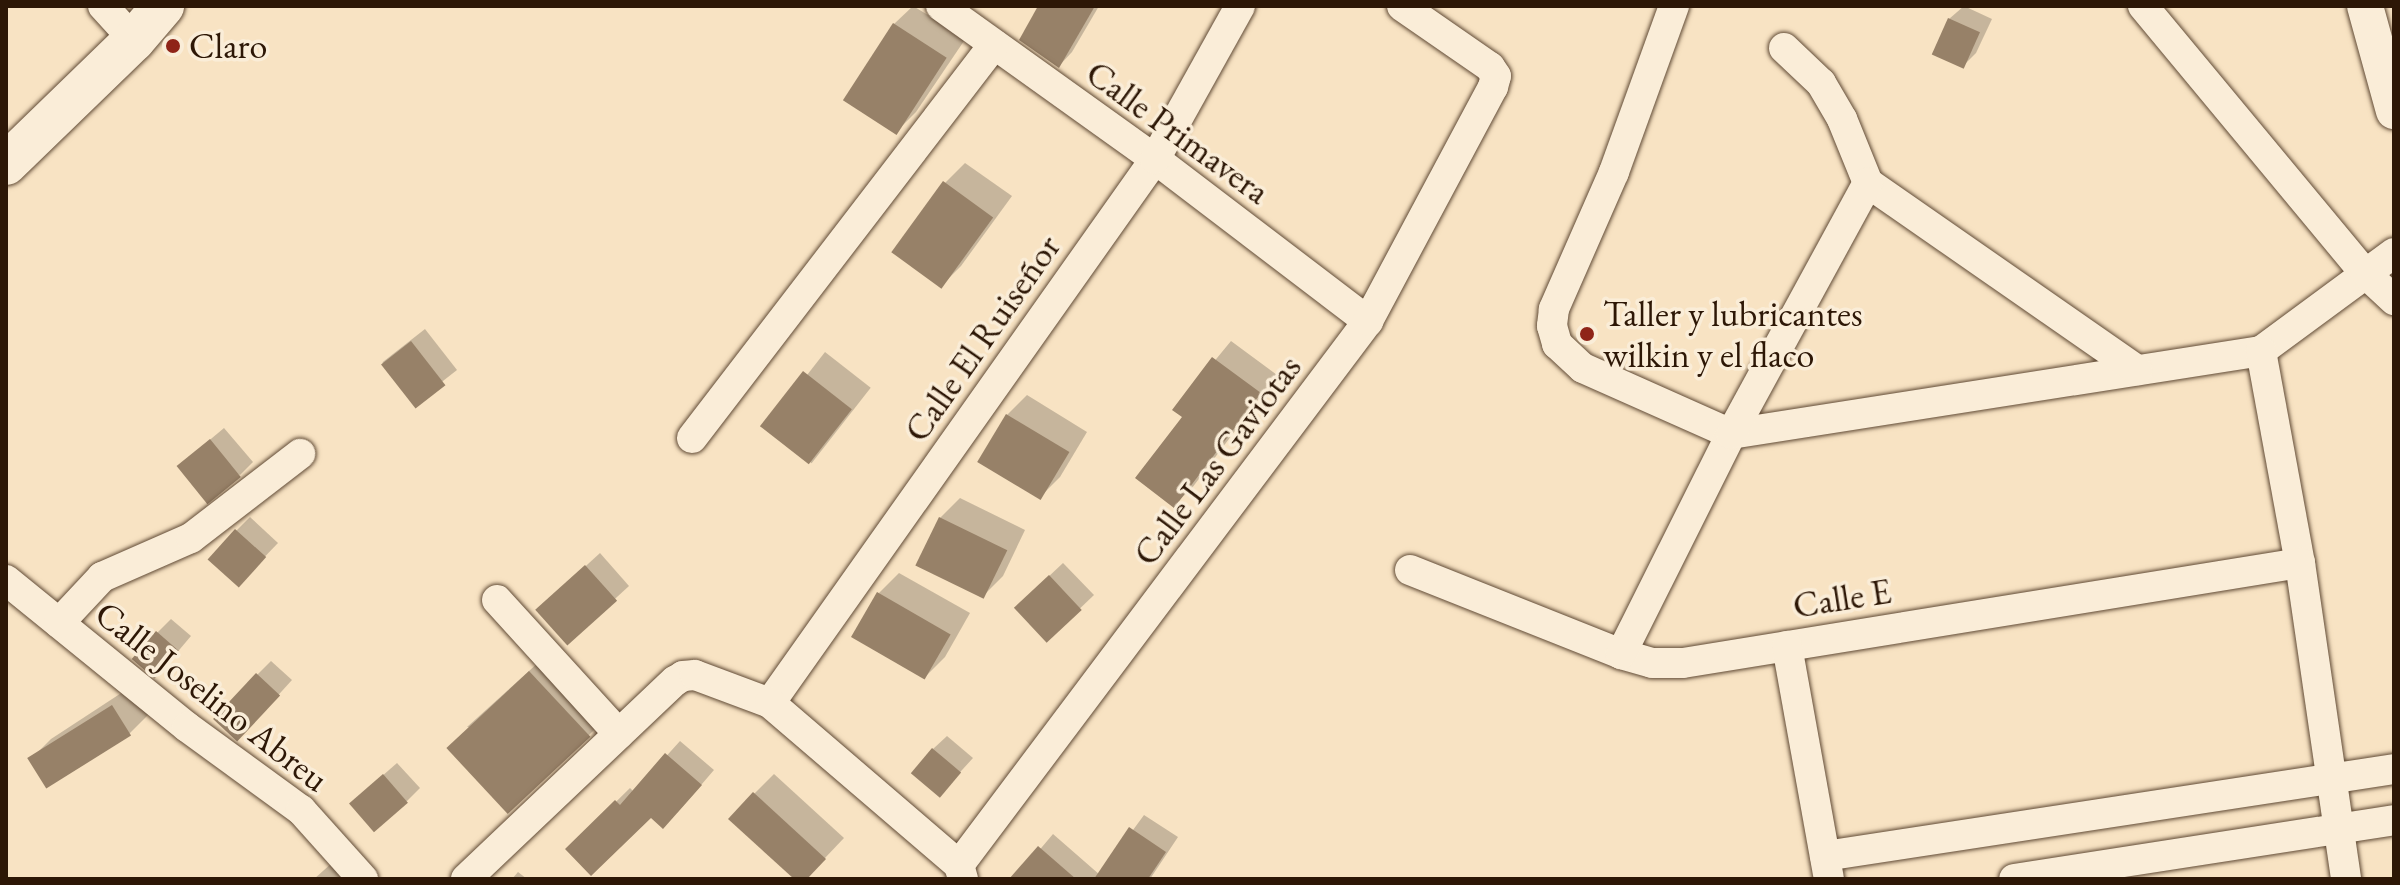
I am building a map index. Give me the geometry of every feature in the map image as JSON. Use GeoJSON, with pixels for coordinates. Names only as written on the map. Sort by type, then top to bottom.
{"type":"FeatureCollection","features":[{"type":"Feature","properties":{"kind":"main road"},"geometry":{"type":"LineString","coordinates":[[8,156],[134,40],[163,6]]}},
{"type":"Feature","properties":{"kind":"street"},"geometry":{"type":"LineString","coordinates":[[103,6],[134,40]]}},
{"type":"Feature","properties":{"kind":"street","name":"Calle Primavera"},"geometry":{"type":"LineString","coordinates":[[941,6],[983,26],[1368,321]]}},
{"type":"Feature","properties":{"kind":"street","name":"Calle El Ruiseñor"},"geometry":{"type":"LineString","coordinates":[[770,703],[1155,159],[1240,6]]}},
{"type":"Feature","properties":{"kind":"street"},"geometry":{"type":"LineString","coordinates":[[1674,6],[1614,172],[1554,309],[1552,326],[1557,344],[1583,368],[1731,434],[2261,351],[2394,253]]}},
{"type":"Feature","properties":{"kind":"street"},"geometry":{"type":"LineString","coordinates":[[2143,6],[2365,273],[2394,300]]}},
{"type":"Feature","properties":{"kind":"street"},"geometry":{"type":"LineString","coordinates":[[2365,6],[2394,111]]}},
{"type":"Feature","properties":{"kind":"street","name":"Calle Las Gaviotas"},"geometry":{"type":"LineString","coordinates":[[961,872],[1368,321],[1496,76],[1490,67],[1422,11]]}},
{"type":"Feature","properties":{"kind":"street"},"geometry":{"type":"LineString","coordinates":[[692,438],[983,26]]}},
{"type":"Feature","properties":{"kind":"street"},"geometry":{"type":"LineString","coordinates":[[1784,48],[1821,83],[1842,119],[1868,183],[2137,370]]}},
{"type":"Feature","properties":{"kind":"street"},"geometry":{"type":"LineString","coordinates":[[1621,654],[1731,434],[1868,183]]}},
{"type":"Feature","properties":{"kind":"street"},"geometry":{"type":"LineString","coordinates":[[2261,351],[2300,563],[2346,879]]}},
{"type":"Feature","properties":{"kind":"street"},"geometry":{"type":"LineString","coordinates":[[59,623],[102,577],[191,538],[300,454]]}},
{"type":"Feature","properties":{"kind":"street","name":"Calle E"},"geometry":{"type":"LineString","coordinates":[[1410,570],[1621,654],[1652,663],[1683,663],[2300,563]]}},
{"type":"Feature","properties":{"kind":"street","name":"Calle Joselino Abreu"},"geometry":{"type":"LineString","coordinates":[[6,580],[187,727],[301,810],[363,879]]}},
{"type":"Feature","properties":{"kind":"street"},"geometry":{"type":"LineString","coordinates":[[497,600],[619,734]]}},
{"type":"Feature","properties":{"kind":"street"},"geometry":{"type":"LineString","coordinates":[[1787,646],[1827,868],[2394,769]]}},
{"type":"Feature","properties":{"kind":"street"},"geometry":{"type":"LineString","coordinates":[[466,879],[683,676],[695,675],[770,703],[961,872]]}},
{"type":"Feature","properties":{"kind":"street"},"geometry":{"type":"LineString","coordinates":[[2014,879],[2394,820]]}},
{"type":"Feature","properties":{"kind":"building"},"geometry":{"type":"Polygon","coordinates":[[[1038,6],[1095,6],[1059,68],[1019,40],[1038,6]]]}},
{"type":"Feature","properties":{"kind":"building"},"geometry":{"type":"Polygon","coordinates":[[[1948,18],[1980,32],[1964,69],[1932,55],[1948,18]]]}},
{"type":"Feature","properties":{"kind":"building"},"geometry":{"type":"Polygon","coordinates":[[[893,23],[947,58],[897,135],[843,100],[893,23]]]}},
{"type":"Feature","properties":{"kind":"building"},"geometry":{"type":"Polygon","coordinates":[[[943,181],[993,217],[941,289],[891,252],[943,181]]]}},
{"type":"Feature","properties":{"kind":"building"},"geometry":{"type":"Polygon","coordinates":[[[411,341],[445,385],[416,409],[381,364],[411,341]]]}},
{"type":"Feature","properties":{"kind":"building"},"geometry":{"type":"Polygon","coordinates":[[[1212,357],[1261,393],[1174,508],[1135,478],[1182,417],[1172,410],[1212,357]]]}},
{"type":"Feature","properties":{"kind":"building"},"geometry":{"type":"Polygon","coordinates":[[[803,371],[852,409],[809,464],[760,426],[803,371]]]}},
{"type":"Feature","properties":{"kind":"building"},"geometry":{"type":"Polygon","coordinates":[[[1006,414],[1069,452],[1041,500],[977,462],[1006,414]]]}},
{"type":"Feature","properties":{"kind":"building"},"geometry":{"type":"Polygon","coordinates":[[[210,439],[241,477],[207,504],[177,466],[210,439]]]}},
{"type":"Feature","properties":{"kind":"building"},"geometry":{"type":"Polygon","coordinates":[[[939,517],[1007,550],[984,599],[915,566],[939,517]]]}},
{"type":"Feature","properties":{"kind":"building"},"geometry":{"type":"Polygon","coordinates":[[[235,529],[266,557],[239,588],[208,559],[235,529]]]}},
{"type":"Feature","properties":{"kind":"building"},"geometry":{"type":"Polygon","coordinates":[[[585,565],[617,601],[567,646],[535,610],[585,565]]]}},
{"type":"Feature","properties":{"kind":"building"},"geometry":{"type":"Polygon","coordinates":[[[1049,575],[1082,610],[1047,643],[1014,608],[1049,575]]]}},
{"type":"Feature","properties":{"kind":"building"},"geometry":{"type":"Polygon","coordinates":[[[877,592],[951,634],[925,680],[851,637],[877,592]]]}},
{"type":"Feature","properties":{"kind":"building"},"geometry":{"type":"Polygon","coordinates":[[[156,631],[179,651],[154,679],[132,659],[156,631]]]}},
{"type":"Feature","properties":{"kind":"building"},"geometry":{"type":"Polygon","coordinates":[[[529,671],[590,737],[508,814],[446,748],[529,671]]]}},
{"type":"Feature","properties":{"kind":"building"},"geometry":{"type":"Polygon","coordinates":[[[256,673],[280,696],[237,742],[213,719],[256,673]]]}},
{"type":"Feature","properties":{"kind":"building"},"geometry":{"type":"Polygon","coordinates":[[[112,705],[131,736],[46,789],[27,758],[112,705]]]}},
{"type":"Feature","properties":{"kind":"building"},"geometry":{"type":"Polygon","coordinates":[[[932,748],[961,772],[940,798],[911,773],[932,748]]]}},
{"type":"Feature","properties":{"kind":"building"},"geometry":{"type":"Polygon","coordinates":[[[665,753],[702,785],[663,829],[651,818],[591,876],[565,849],[615,800],[620,805],[665,753]]]}},
{"type":"Feature","properties":{"kind":"building"},"geometry":{"type":"Polygon","coordinates":[[[383,774],[408,803],[374,832],[349,804],[383,774]]]}},
{"type":"Feature","properties":{"kind":"building"},"geometry":{"type":"Polygon","coordinates":[[[753,792],[826,859],[807,879],[794,879],[728,819],[753,792]]]}},
{"type":"Feature","properties":{"kind":"building"},"geometry":{"type":"Polygon","coordinates":[[[1129,827],[1166,852],[1148,879],[1094,879],[1129,827]]]}},
{"type":"Feature","properties":{"kind":"building"},"geometry":{"type":"Polygon","coordinates":[[[1038,846],[1076,879],[1009,879],[1038,846]]]}},
{"type":"Feature","properties":{"kind":"place","name":"Claro"},"geometry":{"type":"Point","coordinates":[173,46]}},
{"type":"Feature","properties":{"kind":"place","name":"Taller y lubricantes wilkin y el flaco"},"geometry":{"type":"Point","coordinates":[1587,334]}}]}
